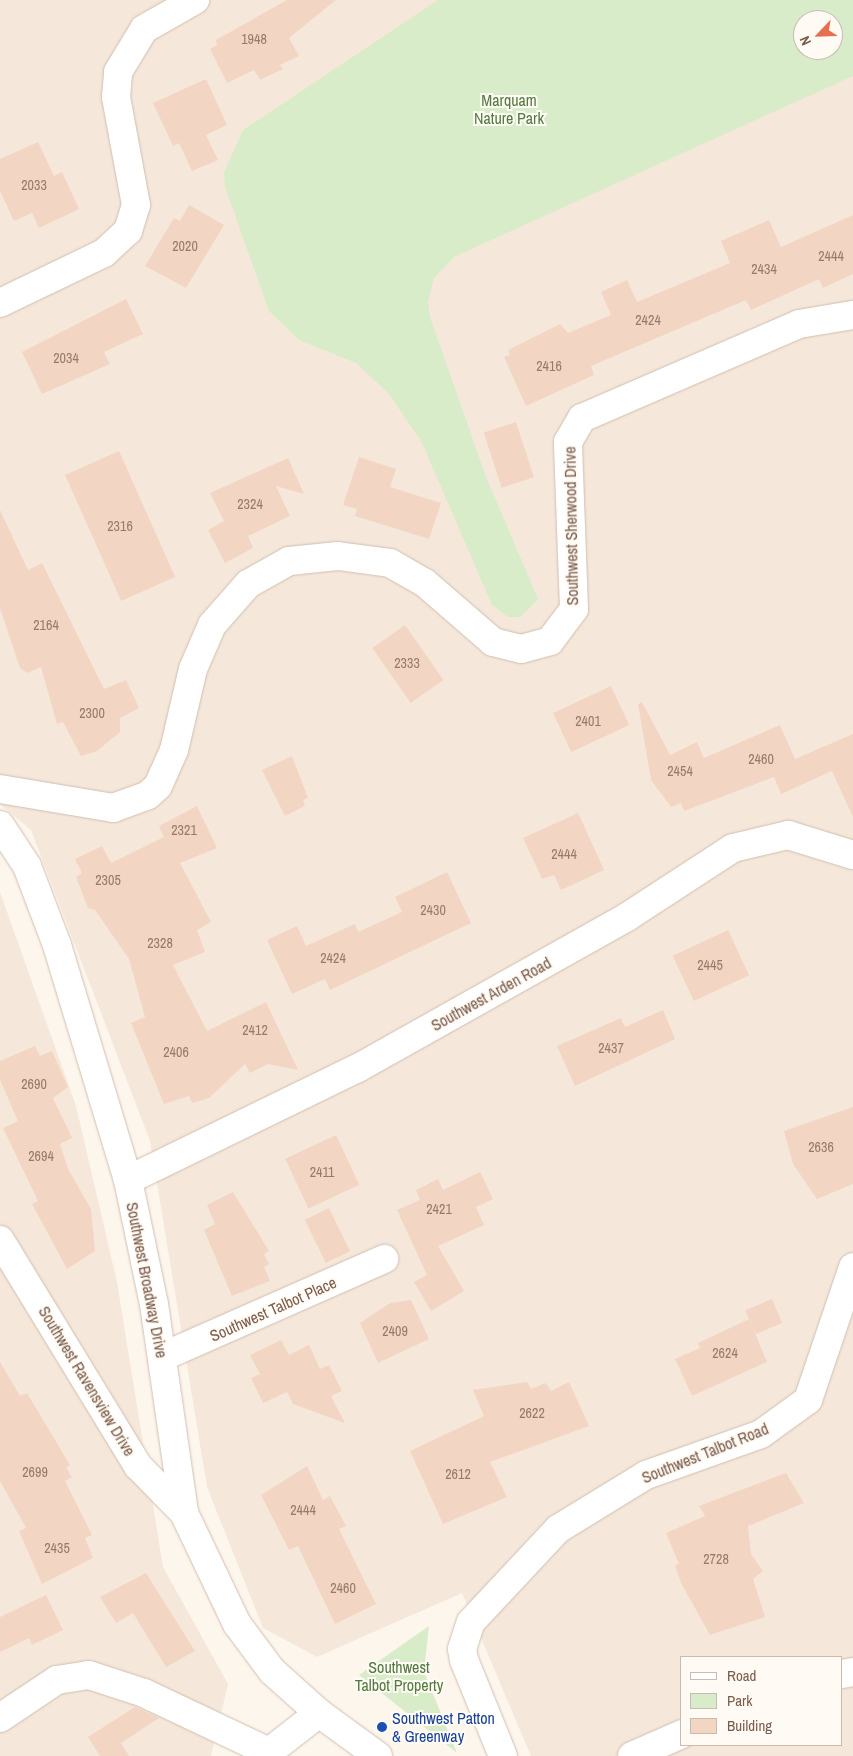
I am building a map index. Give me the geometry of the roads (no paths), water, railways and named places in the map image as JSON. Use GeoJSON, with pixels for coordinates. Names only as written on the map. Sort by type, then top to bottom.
{"type":"FeatureCollection","features":[{"type":"Feature","properties":{"kind":"street"},"geometry":{"type":"LineString","coordinates":[[0,303],[104,254],[128,232],[136,205],[116,97],[118,72],[144,29],[195,0]]}},
{"type":"Feature","properties":{"kind":"street","name":"Southwest Sherwood Drive"},"geometry":{"type":"LineString","coordinates":[[0,790],[113,808],[148,795],[158,786],[174,750],[193,669],[212,626],[248,584],[290,561],[338,556],[390,563],[425,583],[492,642],[521,649],[550,641],[574,609],[568,442],[582,418],[799,324],[853,315]]}},
{"type":"Feature","properties":{"kind":"street","name":"Southwest Broadway Drive"},"geometry":{"type":"LineString","coordinates":[[0,825],[26,866],[44,909],[128,1180],[162,1357],[184,1513],[237,1624],[272,1671],[320,1713],[378,1756]]}},
{"type":"Feature","properties":{"kind":"street","name":"Southwest Arden Road"},"geometry":{"type":"LineString","coordinates":[[128,1180],[358,1068],[627,917],[733,848],[788,835],[853,855]]}},
{"type":"Feature","properties":{"kind":"street","name":"Southwest Ravensview Drive"},"geometry":{"type":"LineString","coordinates":[[0,1240],[138,1466],[184,1513]]}},
{"type":"Feature","properties":{"kind":"street","name":"Southwest Talbot Place"},"geometry":{"type":"LineString","coordinates":[[162,1357],[384,1259]]}},
{"type":"Feature","properties":{"kind":"street","name":"Southwest Talbot Road"},"geometry":{"type":"LineString","coordinates":[[504,1756],[464,1660],[462,1649],[471,1622],[558,1529],[646,1475],[761,1434],[808,1400],[853,1267]]}},
{"type":"Feature","properties":{"kind":"street"},"geometry":{"type":"LineString","coordinates":[[0,1718],[57,1680],[89,1675],[144,1693],[267,1754],[320,1713]]}},
{"type":"Feature","properties":{"kind":"street"},"geometry":{"type":"LineString","coordinates":[[632,1756],[680,1735]]}},
{"type":"Feature","properties":{"kind":"place","name":"Southwest Patton & Greenway"},"geometry":{"type":"Point","coordinates":[382,1727]}},
{"type":"Feature","properties":{"kind":"park label","name":"Marquam Nature Park"},"geometry":{"type":"Point","coordinates":[509,109]}},
{"type":"Feature","properties":{"kind":"park label","name":"Southwest Talbot Property"},"geometry":{"type":"Point","coordinates":[399,1676]}}]}
